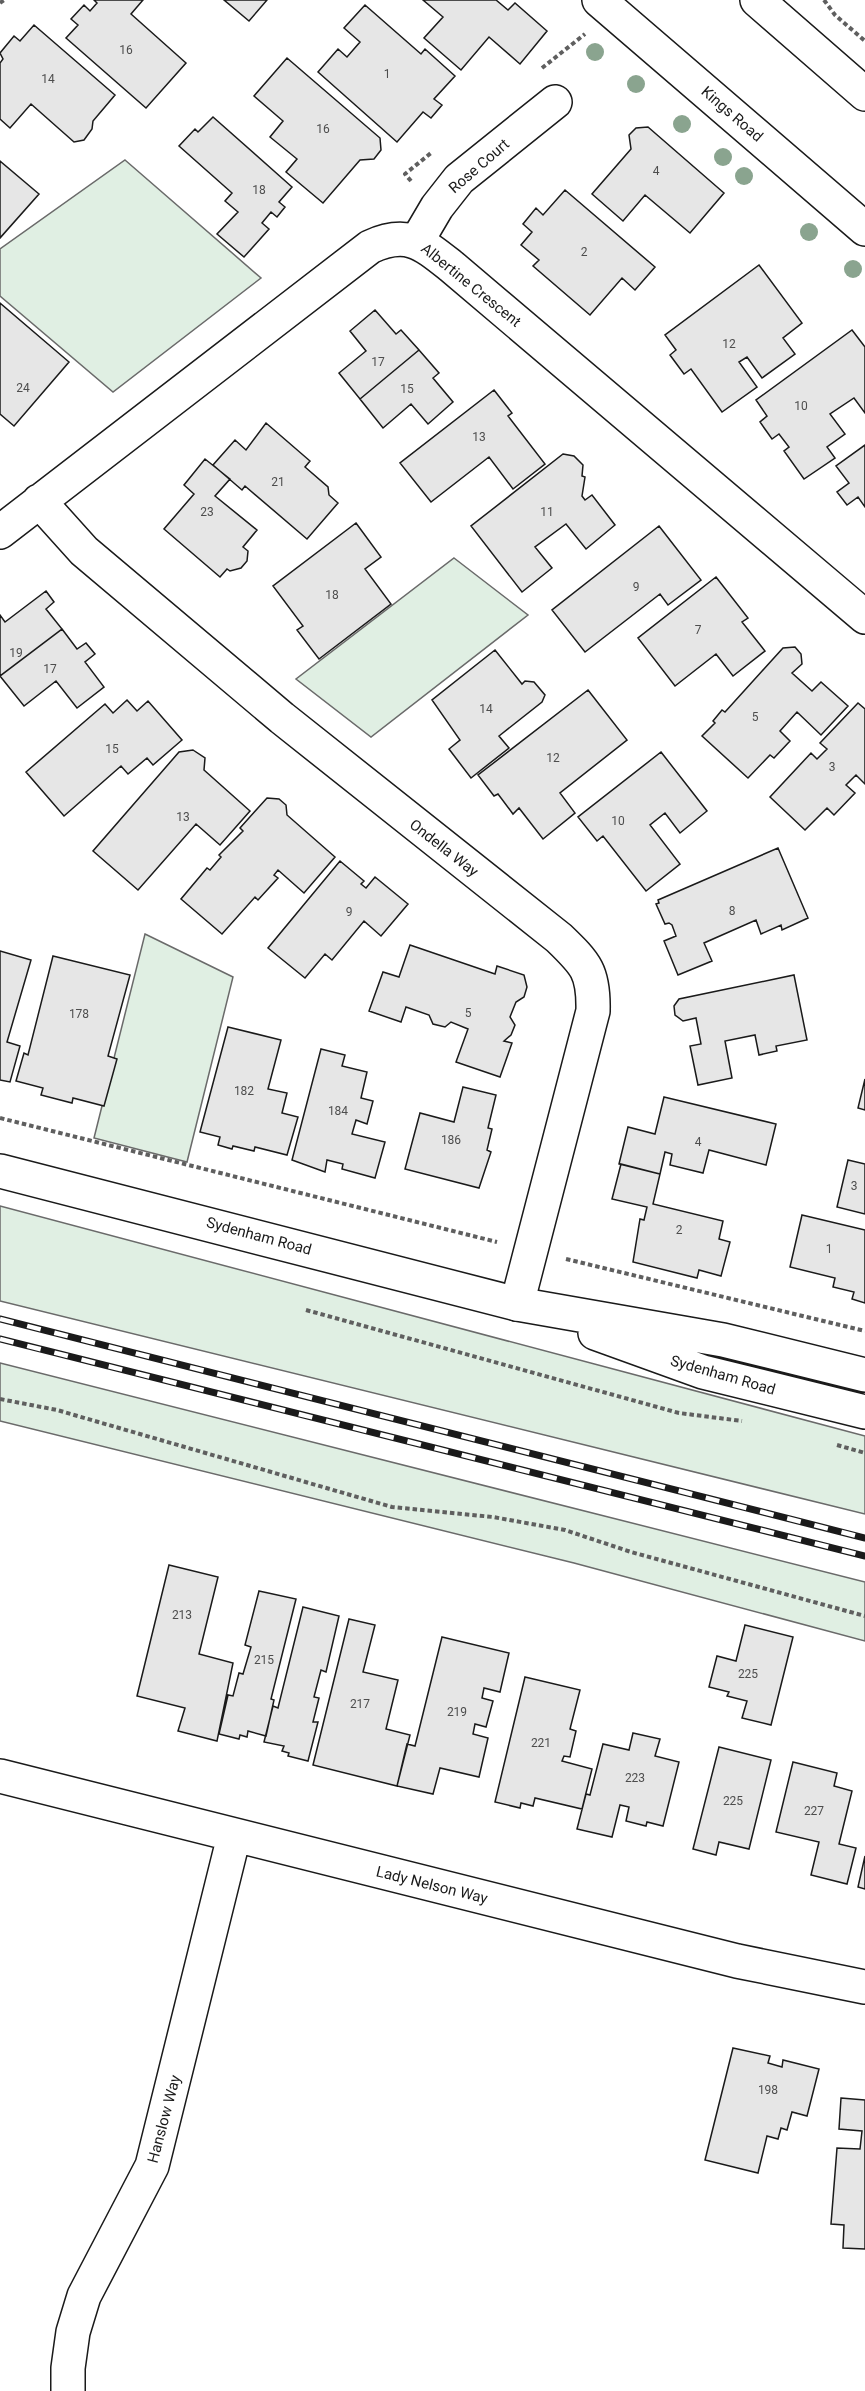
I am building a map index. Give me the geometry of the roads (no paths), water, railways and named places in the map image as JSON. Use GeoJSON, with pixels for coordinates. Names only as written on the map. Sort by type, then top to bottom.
{"type":"FeatureCollection","features":[{"type":"Feature","properties":{"kind":"street","name":"Kings Road"},"geometry":{"type":"LineString","coordinates":[[599,0],[865,229]]}},
{"type":"Feature","properties":{"kind":"street"},"geometry":{"type":"LineString","coordinates":[[757,0],[865,94]]}},
{"type":"Feature","properties":{"kind":"street","name":"Rose Court"},"geometry":{"type":"LineString","coordinates":[[417,242],[436,207],[459,179],[555,102]]}},
{"type":"Feature","properties":{"kind":"street","name":"Albertine Crescent"},"geometry":{"type":"LineString","coordinates":[[0,532],[370,247],[387,239],[401,237],[417,242],[451,266],[865,617]]}},
{"type":"Feature","properties":{"kind":"street","name":"Ondella Way"},"geometry":{"type":"LineString","coordinates":[[39,501],[84,551],[291,725],[559,938],[581,960],[594,985],[593,1011],[517,1304]]}},
{"type":"Feature","properties":{"kind":"street","name":"Sydenham Road"},"geometry":{"type":"LineString","coordinates":[[0,1171],[517,1304],[723,1340],[865,1375]]}},
{"type":"Feature","properties":{"kind":"street","name":"Sydenham Road"},"geometry":{"type":"LineString","coordinates":[[517,1304],[703,1372],[865,1412]]}},
{"type":"Feature","properties":{"kind":"street","name":"Lady Nelson Way"},"geometry":{"type":"LineString","coordinates":[[0,1776],[737,1961],[865,1987]]}},
{"type":"Feature","properties":{"kind":"street","name":"Hanslow Way"},"geometry":{"type":"LineString","coordinates":[[68,2391],[68,2368],[73,2332],[84,2296],[152,2166],[234,1836]]}},
{"type":"Feature","properties":{"kind":"railway"},"geometry":{"type":"LineString","coordinates":[[0,1319],[865,1538]]}},
{"type":"Feature","properties":{"kind":"railway"},"geometry":{"type":"LineString","coordinates":[[0,1339],[865,1556]]}}]}
